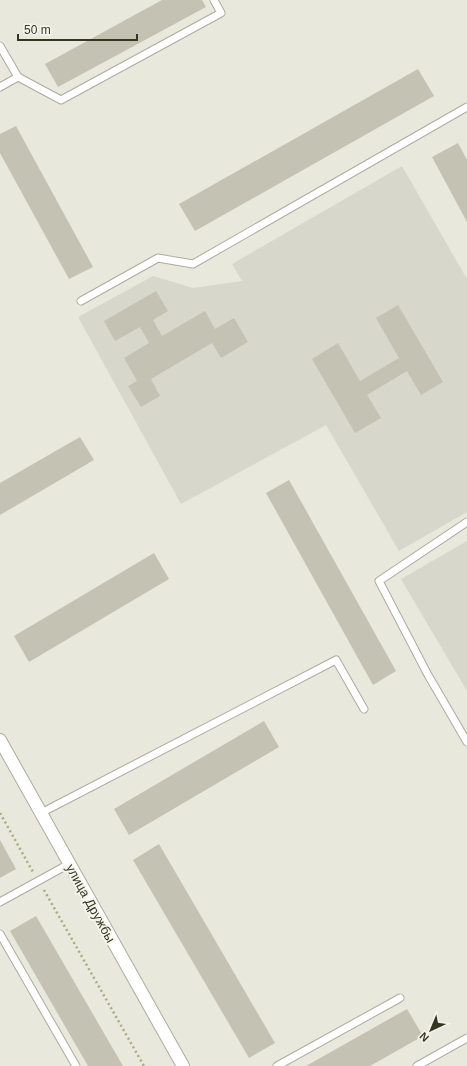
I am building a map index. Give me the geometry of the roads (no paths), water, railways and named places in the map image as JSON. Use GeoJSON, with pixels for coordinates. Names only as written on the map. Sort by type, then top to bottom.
{"type":"FeatureCollection","features":[{"type":"Feature","properties":{"kind":"street","name":"улица Дружбы"},"geometry":{"type":"LineString","coordinates":[[0,740],[183,1066]]}},
{"type":"Feature","properties":{"kind":"lane"},"geometry":{"type":"LineString","coordinates":[[0,46],[18,77],[61,100],[221,13],[214,0]]}},
{"type":"Feature","properties":{"kind":"lane"},"geometry":{"type":"LineString","coordinates":[[0,87],[18,77]]}},
{"type":"Feature","properties":{"kind":"lane"},"geometry":{"type":"LineString","coordinates":[[81,301],[158,258],[193,264],[467,107]]}},
{"type":"Feature","properties":{"kind":"lane"},"geometry":{"type":"LineString","coordinates":[[467,522],[379,580],[428,675],[467,742]]}},
{"type":"Feature","properties":{"kind":"lane"},"geometry":{"type":"LineString","coordinates":[[41,813],[336,660],[364,710]]}},
{"type":"Feature","properties":{"kind":"lane"},"geometry":{"type":"LineString","coordinates":[[0,902],[69,864]]}},
{"type":"Feature","properties":{"kind":"lane"},"geometry":{"type":"LineString","coordinates":[[0,934],[76,1066]]}},
{"type":"Feature","properties":{"kind":"lane"},"geometry":{"type":"LineString","coordinates":[[276,1066],[400,998]]}},
{"type":"Feature","properties":{"kind":"lane"},"geometry":{"type":"LineString","coordinates":[[417,1066],[467,1038]]}}]}
